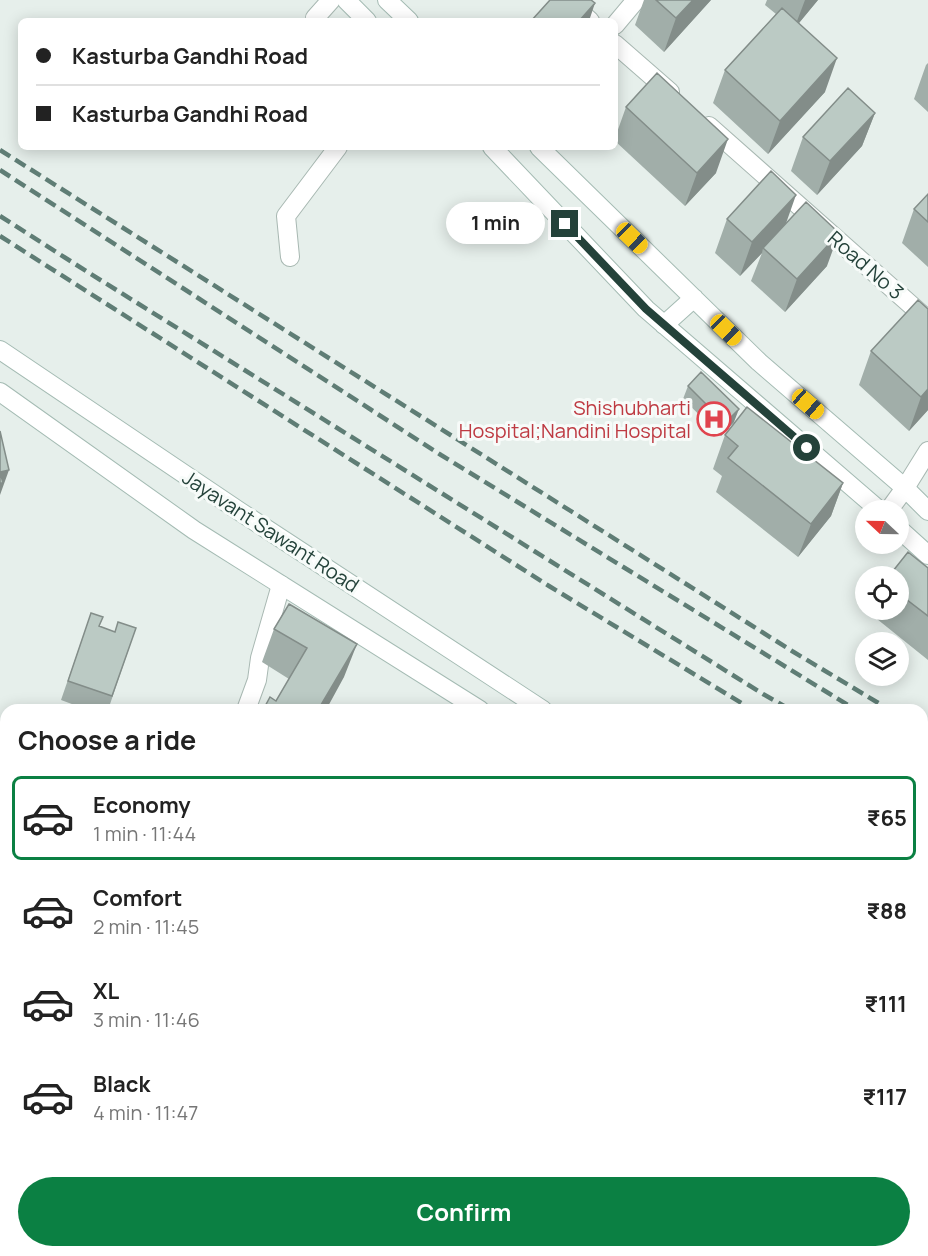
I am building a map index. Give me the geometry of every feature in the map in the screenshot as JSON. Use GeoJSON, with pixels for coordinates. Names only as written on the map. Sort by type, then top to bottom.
{"type":"FeatureCollection","features":[{"type":"Feature","properties":{"kind":"street"},"geometry":{"type":"LineString","coordinates":[[315,18],[331,0]]}},
{"type":"Feature","properties":{"kind":"street"},"geometry":{"type":"LineString","coordinates":[[346,0],[364,18]]}},
{"type":"Feature","properties":{"kind":"street"},"geometry":{"type":"LineString","coordinates":[[387,0],[406,18]]}},
{"type":"Feature","properties":{"kind":"street"},"geometry":{"type":"LineString","coordinates":[[567,0],[587,18]]}},
{"type":"Feature","properties":{"kind":"street"},"geometry":{"type":"LineString","coordinates":[[618,21],[636,0]]}},
{"type":"Feature","properties":{"kind":"street","name":"Road No 3"},"geometry":{"type":"LineString","coordinates":[[618,47],[928,320]]}},
{"type":"Feature","properties":{"kind":"street"},"geometry":{"type":"LineString","coordinates":[[290,257],[285,216],[336,150]]}},
{"type":"Feature","properties":{"kind":"street"},"geometry":{"type":"LineString","coordinates":[[500,150],[646,309],[867,500]]}},
{"type":"Feature","properties":{"kind":"street"},"geometry":{"type":"LineString","coordinates":[[542,150],[759,362],[905,488],[928,511]]}},
{"type":"Feature","properties":{"kind":"street"},"geometry":{"type":"LineString","coordinates":[[664,325],[693,298]]}},
{"type":"Feature","properties":{"kind":"street","name":"Jayavant Sawant Road"},"geometry":{"type":"LineString","coordinates":[[0,350],[534,704]]}},
{"type":"Feature","properties":{"kind":"street","name":"Jayavant Sawant Road"},"geometry":{"type":"LineString","coordinates":[[0,392],[194,530],[470,704]]}},
{"type":"Feature","properties":{"kind":"street"},"geometry":{"type":"LineString","coordinates":[[896,500],[928,451]]}},
{"type":"Feature","properties":{"kind":"street"},"geometry":{"type":"LineString","coordinates":[[909,538],[928,555]]}},
{"type":"Feature","properties":{"kind":"street"},"geometry":{"type":"LineString","coordinates":[[248,704],[281,585]]}},
{"type":"Feature","properties":{"kind":"building"},"geometry":{"type":"Polygon","coordinates":[[[550,0],[591,0],[595,3],[582,18],[534,18],[550,0]]]}},
{"type":"Feature","properties":{"kind":"building"},"geometry":{"type":"Polygon","coordinates":[[[656,0],[693,0],[676,18],[656,0]]]}},
{"type":"Feature","properties":{"kind":"building"},"geometry":{"type":"Polygon","coordinates":[[[782,8],[837,58],[780,121],[725,70],[782,8]]]}},
{"type":"Feature","properties":{"kind":"building"},"geometry":{"type":"Polygon","coordinates":[[[657,73],[728,139],[697,173],[626,107],[657,73]]]}},
{"type":"Feature","properties":{"kind":"building"},"geometry":{"type":"Polygon","coordinates":[[[848,88],[875,113],[830,161],[803,137],[848,88]]]}},
{"type":"Feature","properties":{"kind":"building"},"geometry":{"type":"Polygon","coordinates":[[[771,171],[796,195],[752,242],[727,219],[771,171]]]}},
{"type":"Feature","properties":{"kind":"building"},"geometry":{"type":"Polygon","coordinates":[[[928,194],[928,222],[914,209],[928,194]]]}},
{"type":"Feature","properties":{"kind":"building"},"geometry":{"type":"Polygon","coordinates":[[[806,202],[839,233],[797,279],[763,248],[806,202]]]}},
{"type":"Feature","properties":{"kind":"building"},"geometry":{"type":"Polygon","coordinates":[[[918,300],[928,309],[928,389],[921,397],[871,351],[918,300]]]}},
{"type":"Feature","properties":{"kind":"building"},"geometry":{"type":"Polygon","coordinates":[[[701,372],[739,409],[725,423],[688,386],[701,372]]]}},
{"type":"Feature","properties":{"kind":"building"},"geometry":{"type":"Polygon","coordinates":[[[747,407],[843,483],[811,524],[728,458],[738,446],[725,435],[747,407]]]}},
{"type":"Feature","properties":{"kind":"building"},"geometry":{"type":"Polygon","coordinates":[[[0,431],[9,470],[0,472],[0,431]]]}},
{"type":"Feature","properties":{"kind":"building"},"geometry":{"type":"Polygon","coordinates":[[[909,553],[928,568],[928,616],[909,601],[909,566],[897,566],[909,553]]]}},
{"type":"Feature","properties":{"kind":"building"},"geometry":{"type":"Polygon","coordinates":[[[289,604],[357,644],[322,704],[266,704],[270,697],[276,701],[307,648],[274,629],[289,604]]]}},
{"type":"Feature","properties":{"kind":"building"},"geometry":{"type":"Polygon","coordinates":[[[91,613],[103,617],[99,626],[115,632],[118,622],[136,628],[112,696],[68,681],[91,613]]]}},
{"type":"Feature","properties":{"kind":"railway"},"geometry":{"type":"LineString","coordinates":[[0,150],[792,651],[880,704]]}},
{"type":"Feature","properties":{"kind":"railway"},"geometry":{"type":"LineString","coordinates":[[0,170],[441,455],[846,704]]}},
{"type":"Feature","properties":{"kind":"railway"},"geometry":{"type":"LineString","coordinates":[[0,216],[780,704]]}},
{"type":"Feature","properties":{"kind":"railway"},"geometry":{"type":"LineString","coordinates":[[0,236],[549,586],[743,704]]}},
{"type":"Feature","properties":{"kind":"place","name":"Shishubharti Hospital;Nandini Hospital"},"geometry":{"type":"Point","coordinates":[714,419]}},
{"type":"Feature","properties":{"kind":"route"},"geometry":{"type":"LineString","coordinates":[[565,224],[646,309],[807,448]]}}]}
